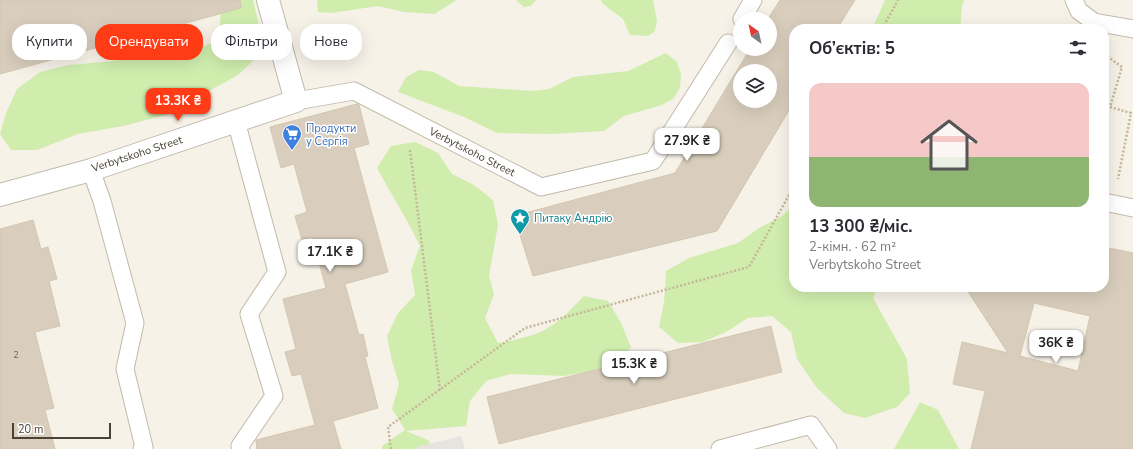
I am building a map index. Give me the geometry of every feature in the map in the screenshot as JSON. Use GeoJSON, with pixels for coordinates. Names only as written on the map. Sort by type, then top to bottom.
{"type":"FeatureCollection","features":[{"type":"Feature","properties":{"kind":"street"},"geometry":{"type":"LineString","coordinates":[[268,0],[296,101]]}},
{"type":"Feature","properties":{"kind":"street","name":"Verbytskoho Street"},"geometry":{"type":"LineString","coordinates":[[0,195],[91,170],[296,101]]}},
{"type":"Feature","properties":{"kind":"lane"},"geometry":{"type":"LineString","coordinates":[[746,12],[753,0]]}},
{"type":"Feature","properties":{"kind":"lane"},"geometry":{"type":"LineString","coordinates":[[1074,0],[1080,11],[1094,22],[1105,24]]}},
{"type":"Feature","properties":{"kind":"lane"},"geometry":{"type":"LineString","coordinates":[[1109,25],[1133,29]]}},
{"type":"Feature","properties":{"kind":"lane","name":"Verbytskoho Street"},"geometry":{"type":"LineString","coordinates":[[296,101],[354,91],[541,187],[653,161],[728,43]]}},
{"type":"Feature","properties":{"kind":"lane"},"geometry":{"type":"LineString","coordinates":[[236,121],[277,272],[249,314],[274,396],[240,446],[241,449]]}},
{"type":"Feature","properties":{"kind":"lane"},"geometry":{"type":"LineString","coordinates":[[91,170],[102,201],[135,323],[125,369],[144,447],[142,449]]}},
{"type":"Feature","properties":{"kind":"lane"},"geometry":{"type":"LineString","coordinates":[[1109,203],[1133,208]]}},
{"type":"Feature","properties":{"kind":"lane"},"geometry":{"type":"LineString","coordinates":[[720,449],[811,425],[828,449]]}},
{"type":"Feature","properties":{"kind":"path"},"geometry":{"type":"LineString","coordinates":[[885,24],[898,0]]}},
{"type":"Feature","properties":{"kind":"path"},"geometry":{"type":"LineString","coordinates":[[1109,58],[1122,67],[1110,107],[1131,114],[1117,183]]}},
{"type":"Feature","properties":{"kind":"path"},"geometry":{"type":"LineString","coordinates":[[406,118],[440,390]]}},
{"type":"Feature","properties":{"kind":"path"},"geometry":{"type":"LineString","coordinates":[[391,449],[388,427],[525,328],[749,267],[789,195]]}},
{"type":"Feature","properties":{"kind":"green space"},"geometry":{"type":"Polygon","coordinates":[[[221,0],[253,0],[259,24],[220,24],[221,0]]]}},
{"type":"Feature","properties":{"kind":"green space"},"geometry":{"type":"Polygon","coordinates":[[[317,0],[457,0],[434,14],[404,12],[378,6],[331,13],[318,12],[317,0]]]}},
{"type":"Feature","properties":{"kind":"green space"},"geometry":{"type":"Polygon","coordinates":[[[516,0],[536,0],[531,6],[524,7],[516,0]]]}},
{"type":"Feature","properties":{"kind":"green space"},"geometry":{"type":"Polygon","coordinates":[[[601,0],[653,0],[657,21],[655,31],[648,36],[630,35],[623,19],[603,4],[601,0]]]}},
{"type":"Feature","properties":{"kind":"green space"},"geometry":{"type":"Polygon","coordinates":[[[885,0],[964,0],[960,24],[874,24],[885,0]]]}},
{"type":"Feature","properties":{"kind":"green space"},"geometry":{"type":"Polygon","coordinates":[[[211,43],[211,60],[254,60],[238,75],[166,115],[123,126],[78,134],[37,150],[11,150],[0,134],[6,113],[17,89],[40,72],[69,65],[118,60],[203,60],[203,46],[211,43]]]}},
{"type":"Feature","properties":{"kind":"green space"},"geometry":{"type":"Polygon","coordinates":[[[666,53],[677,62],[681,74],[680,88],[673,99],[662,105],[624,116],[604,131],[551,134],[497,133],[464,117],[398,92],[406,77],[419,70],[434,72],[459,86],[532,91],[549,89],[573,77],[628,71],[666,53]]]}},
{"type":"Feature","properties":{"kind":"green space"},"geometry":{"type":"Polygon","coordinates":[[[415,142],[438,153],[452,174],[474,185],[493,200],[498,225],[489,276],[494,294],[485,318],[498,343],[541,332],[571,310],[584,296],[608,301],[621,323],[631,347],[616,368],[564,376],[511,374],[486,381],[470,401],[466,426],[406,431],[428,440],[433,449],[382,449],[382,446],[405,430],[392,409],[399,384],[392,361],[387,336],[398,313],[415,295],[411,270],[420,246],[377,168],[391,146],[415,142]]]}},
{"type":"Feature","properties":{"kind":"green space"},"geometry":{"type":"Polygon","coordinates":[[[789,210],[789,292],[875,292],[873,298],[907,359],[910,393],[897,407],[865,418],[844,413],[817,388],[797,359],[791,332],[772,316],[748,318],[726,332],[703,342],[678,343],[659,327],[664,302],[666,271],[689,258],[738,243],[759,228],[782,216],[789,210]]]}},
{"type":"Feature","properties":{"kind":"green space"},"geometry":{"type":"Polygon","coordinates":[[[920,402],[938,410],[959,449],[894,449],[920,402]]]}},
{"type":"Feature","properties":{"kind":"shaded area"},"geometry":{"type":"Polygon","coordinates":[[[461,436],[465,449],[417,449],[417,447],[461,436]]]}},
{"type":"Feature","properties":{"kind":"building"},"geometry":{"type":"Polygon","coordinates":[[[0,0],[240,0],[241,8],[183,24],[95,24],[95,48],[87,50],[87,24],[12,24],[12,60],[51,60],[0,74],[0,0]]]}},
{"type":"Feature","properties":{"kind":"building"},"geometry":{"type":"Polygon","coordinates":[[[780,0],[855,0],[840,24],[789,24],[789,110],[717,231],[533,276],[514,216],[675,173],[733,77],[733,108],[777,108],[777,64],[741,64],[746,56],[777,56],[777,12],[772,12],[780,0]]]}},
{"type":"Feature","properties":{"kind":"building"},"geometry":{"type":"Polygon","coordinates":[[[357,104],[359,105],[369,144],[354,148],[388,272],[345,284],[359,335],[363,334],[368,356],[365,357],[378,408],[333,421],[341,449],[257,449],[256,440],[315,425],[301,374],[292,376],[285,352],[296,349],[283,299],[326,288],[312,237],[302,240],[295,216],[307,212],[294,164],[281,168],[270,127],[357,104]]]}},
{"type":"Feature","properties":{"kind":"building"},"geometry":{"type":"Polygon","coordinates":[[[33,220],[41,249],[48,247],[57,279],[49,281],[60,326],[35,332],[54,408],[45,410],[55,449],[0,449],[0,229],[33,220]]]}},
{"type":"Feature","properties":{"kind":"building"},"geometry":{"type":"Polygon","coordinates":[[[1109,248],[1133,253],[1133,449],[971,449],[985,391],[953,384],[962,342],[1008,353],[968,292],[1109,292],[1109,248]],[[1034,303],[1020,356],[1078,371],[1090,316],[1034,303]]]}},
{"type":"Feature","properties":{"kind":"building"},"geometry":{"type":"Polygon","coordinates":[[[771,326],[782,372],[499,444],[487,397],[771,326]]]}},
{"type":"Feature","properties":{"kind":"place","name":"Продукти у Сергія"},"geometry":{"type":"Point","coordinates":[292,151]}},
{"type":"Feature","properties":{"kind":"place","name":"Питаку Андрію"},"geometry":{"type":"Point","coordinates":[520,235]}}]}
